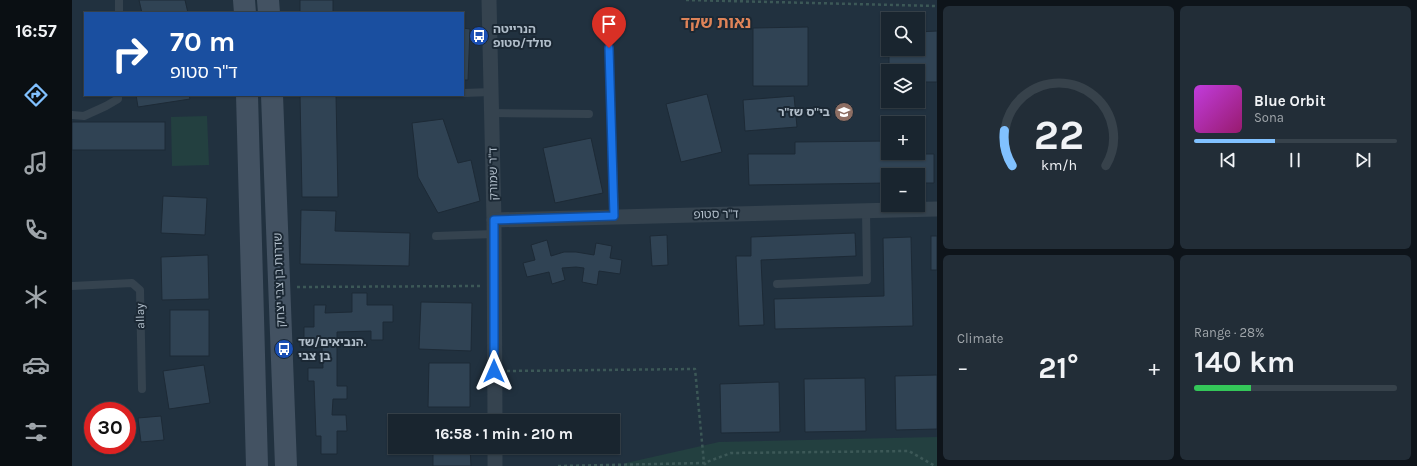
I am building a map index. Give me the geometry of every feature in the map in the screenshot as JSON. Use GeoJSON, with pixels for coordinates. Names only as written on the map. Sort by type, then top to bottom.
{"type":"FeatureCollection","features":[{"type":"Feature","properties":{"kind":"main road"},"geometry":{"type":"LineString","coordinates":[[244,0],[245,12]]}},
{"type":"Feature","properties":{"kind":"main road"},"geometry":{"type":"LineString","coordinates":[[268,0],[269,12]]}},
{"type":"Feature","properties":{"kind":"main road"},"geometry":{"type":"LineString","coordinates":[[247,96],[257,466]]}},
{"type":"Feature","properties":{"kind":"main road","name":"שדרות בן צבי יצחק"},"geometry":{"type":"LineString","coordinates":[[272,96],[286,466]]}},
{"type":"Feature","properties":{"kind":"street","name":"ד\"ר שמורק"},"geometry":{"type":"LineString","coordinates":[[489,0],[494,227],[495,414]]}},
{"type":"Feature","properties":{"kind":"street","name":"ד\"ר סטופ"},"geometry":{"type":"LineString","coordinates":[[494,227],[614,216],[937,209]]}},
{"type":"Feature","properties":{"kind":"street"},"geometry":{"type":"LineString","coordinates":[[495,454],[495,466]]}},
{"type":"Feature","properties":{"kind":"lane"},"geometry":{"type":"LineString","coordinates":[[119,0],[119,12]]}},
{"type":"Feature","properties":{"kind":"lane"},"geometry":{"type":"LineString","coordinates":[[609,48],[614,216]]}},
{"type":"Feature","properties":{"kind":"lane"},"geometry":{"type":"LineString","coordinates":[[464,93],[491,92]]}},
{"type":"Feature","properties":{"kind":"lane"},"geometry":{"type":"LineString","coordinates":[[72,115],[84,116],[118,99],[118,96]]}},
{"type":"Feature","properties":{"kind":"lane"},"geometry":{"type":"LineString","coordinates":[[492,113],[589,114]]}},
{"type":"Feature","properties":{"kind":"lane"},"geometry":{"type":"LineString","coordinates":[[777,284],[868,280],[866,210]]}},
{"type":"Feature","properties":{"kind":"lane"},"geometry":{"type":"LineString","coordinates":[[436,236],[494,227]]}},
{"type":"Feature","properties":{"kind":"lane","name":"allay"},"geometry":{"type":"LineString","coordinates":[[72,286],[132,283],[140,290],[142,389]]}},
{"type":"Feature","properties":{"kind":"path"},"geometry":{"type":"LineString","coordinates":[[686,0],[937,6]]}},
{"type":"Feature","properties":{"kind":"path"},"geometry":{"type":"LineString","coordinates":[[279,287],[494,286]]}},
{"type":"Feature","properties":{"kind":"path"},"geometry":{"type":"LineString","coordinates":[[494,371],[695,370],[704,463],[706,466]]}},
{"type":"Feature","properties":{"kind":"path"},"geometry":{"type":"LineString","coordinates":[[558,466],[704,463],[731,453],[909,451],[935,466]]}},
{"type":"Feature","properties":{"kind":"path"},"geometry":{"type":"LineString","coordinates":[[701,466],[704,463]]}},
{"type":"Feature","properties":{"kind":"green space"},"geometry":{"type":"Polygon","coordinates":[[[207,116],[209,165],[172,166],[171,117],[207,116]]]}},
{"type":"Feature","properties":{"kind":"green space"},"geometry":{"type":"Polygon","coordinates":[[[937,437],[937,466],[626,466],[626,463],[719,442],[937,437]]]}},
{"type":"Feature","properties":{"kind":"building"},"geometry":{"type":"Polygon","coordinates":[[[139,0],[185,0],[188,12],[142,12],[139,0]]]}},
{"type":"Feature","properties":{"kind":"building"},"geometry":{"type":"Polygon","coordinates":[[[300,0],[333,0],[333,12],[300,12],[300,0]]]}},
{"type":"Feature","properties":{"kind":"building"},"geometry":{"type":"Polygon","coordinates":[[[808,27],[808,86],[753,86],[753,28],[808,27]]]}},
{"type":"Feature","properties":{"kind":"building"},"geometry":{"type":"Polygon","coordinates":[[[464,28],[470,29],[468,80],[464,80],[464,28]]]}},
{"type":"Feature","properties":{"kind":"building"},"geometry":{"type":"Polygon","coordinates":[[[937,31],[937,82],[925,82],[925,64],[889,64],[889,56],[925,56],[925,32],[937,31]]]}},
{"type":"Feature","properties":{"kind":"building"},"geometry":{"type":"Polygon","coordinates":[[[707,94],[722,152],[681,162],[666,104],[707,94]]]}},
{"type":"Feature","properties":{"kind":"building"},"geometry":{"type":"Polygon","coordinates":[[[136,96],[189,96],[190,99],[138,107],[136,96]]]}},
{"type":"Feature","properties":{"kind":"building"},"geometry":{"type":"Polygon","coordinates":[[[300,96],[336,96],[338,197],[302,197],[300,96]]]}},
{"type":"Feature","properties":{"kind":"building"},"geometry":{"type":"Polygon","coordinates":[[[794,96],[797,127],[745,131],[743,100],[794,96]]]}},
{"type":"Feature","properties":{"kind":"building"},"geometry":{"type":"Polygon","coordinates":[[[443,119],[458,163],[471,160],[480,201],[438,213],[418,177],[412,123],[443,119]]]}},
{"type":"Feature","properties":{"kind":"building"},"geometry":{"type":"Polygon","coordinates":[[[72,122],[165,122],[165,150],[72,150],[72,122]]]}},
{"type":"Feature","properties":{"kind":"building"},"geometry":{"type":"Polygon","coordinates":[[[591,138],[603,193],[555,203],[543,148],[591,138]]]}},
{"type":"Feature","properties":{"kind":"building"},"geometry":{"type":"Polygon","coordinates":[[[881,141],[881,160],[925,160],[925,154],[934,154],[934,183],[925,183],[925,168],[881,168],[881,183],[749,185],[748,154],[795,154],[795,142],[881,141]]]}},
{"type":"Feature","properties":{"kind":"building"},"geometry":{"type":"Polygon","coordinates":[[[163,196],[207,198],[205,235],[161,233],[163,196]]]}},
{"type":"Feature","properties":{"kind":"building"},"geometry":{"type":"Polygon","coordinates":[[[301,210],[336,211],[335,231],[410,233],[409,266],[300,264],[301,210]]]}},
{"type":"Feature","properties":{"kind":"building"},"geometry":{"type":"Polygon","coordinates":[[[855,233],[856,256],[761,260],[764,325],[739,326],[736,256],[751,256],[751,237],[855,233]]]}},
{"type":"Feature","properties":{"kind":"building"},"geometry":{"type":"Polygon","coordinates":[[[667,235],[668,265],[652,266],[650,236],[667,235]]]}},
{"type":"Feature","properties":{"kind":"building"},"geometry":{"type":"Polygon","coordinates":[[[931,236],[937,236],[937,270],[931,270],[931,236]]]}},
{"type":"Feature","properties":{"kind":"building"},"geometry":{"type":"Polygon","coordinates":[[[911,237],[913,326],[775,329],[774,299],[884,296],[883,238],[911,237]]]}},
{"type":"Feature","properties":{"kind":"building"},"geometry":{"type":"Polygon","coordinates":[[[547,240],[551,256],[564,252],[594,255],[596,243],[612,246],[610,258],[622,260],[620,274],[599,271],[597,285],[582,282],[584,268],[576,267],[562,268],[565,280],[552,284],[549,272],[527,277],[523,263],[535,260],[531,245],[547,240]]]}},
{"type":"Feature","properties":{"kind":"building"},"geometry":{"type":"Polygon","coordinates":[[[208,255],[209,299],[162,300],[161,257],[208,255]]]}},
{"type":"Feature","properties":{"kind":"building"},"geometry":{"type":"Polygon","coordinates":[[[352,293],[367,293],[367,305],[393,305],[393,322],[383,322],[383,340],[371,340],[371,331],[337,332],[337,386],[347,386],[347,399],[333,399],[332,415],[346,415],[347,431],[337,431],[337,454],[321,454],[321,436],[316,436],[314,381],[308,381],[308,368],[323,368],[322,347],[304,347],[304,327],[314,327],[314,305],[326,305],[325,313],[352,312],[352,293]]]}},
{"type":"Feature","properties":{"kind":"building"},"geometry":{"type":"Polygon","coordinates":[[[421,302],[472,303],[471,351],[419,349],[421,302]]]}},
{"type":"Feature","properties":{"kind":"building"},"geometry":{"type":"Polygon","coordinates":[[[170,310],[209,310],[209,356],[170,356],[170,310]]]}},
{"type":"Feature","properties":{"kind":"building"},"geometry":{"type":"Polygon","coordinates":[[[429,363],[470,363],[470,407],[428,407],[429,363]]]}},
{"type":"Feature","properties":{"kind":"building"},"geometry":{"type":"Polygon","coordinates":[[[204,365],[210,403],[169,409],[163,371],[204,365]]]}},
{"type":"Feature","properties":{"kind":"building"},"geometry":{"type":"Polygon","coordinates":[[[937,375],[937,429],[896,430],[895,376],[937,375]]]}},
{"type":"Feature","properties":{"kind":"building"},"geometry":{"type":"Polygon","coordinates":[[[865,378],[866,431],[805,432],[804,379],[865,378]]]}},
{"type":"Feature","properties":{"kind":"building"},"geometry":{"type":"Polygon","coordinates":[[[779,382],[780,432],[721,433],[720,384],[779,382]]]}},
{"type":"Feature","properties":{"kind":"building"},"geometry":{"type":"Polygon","coordinates":[[[161,416],[164,440],[141,442],[138,418],[161,416]]]}},
{"type":"Feature","properties":{"kind":"building"},"geometry":{"type":"Polygon","coordinates":[[[433,454],[470,454],[471,466],[433,466],[433,454]]]}},
{"type":"Feature","properties":{"kind":"place","name":"הנרייטה סולד/סטופ"},"geometry":{"type":"Point","coordinates":[479,36]}},
{"type":"Feature","properties":{"kind":"place","name":"בי\"ס שז\"ר"},"geometry":{"type":"Point","coordinates":[844,112]}},
{"type":"Feature","properties":{"kind":"place","name":"הנביאים/שד. בן צבי"},"geometry":{"type":"Point","coordinates":[284,349]}},
{"type":"Feature","properties":{"kind":"district","name":"נאות שקד"},"geometry":{"type":"Point","coordinates":[716,22]}},
{"type":"Feature","properties":{"kind":"route"},"geometry":{"type":"LineString","coordinates":[[494,371],[494,220],[614,216],[609,48]]}}]}
